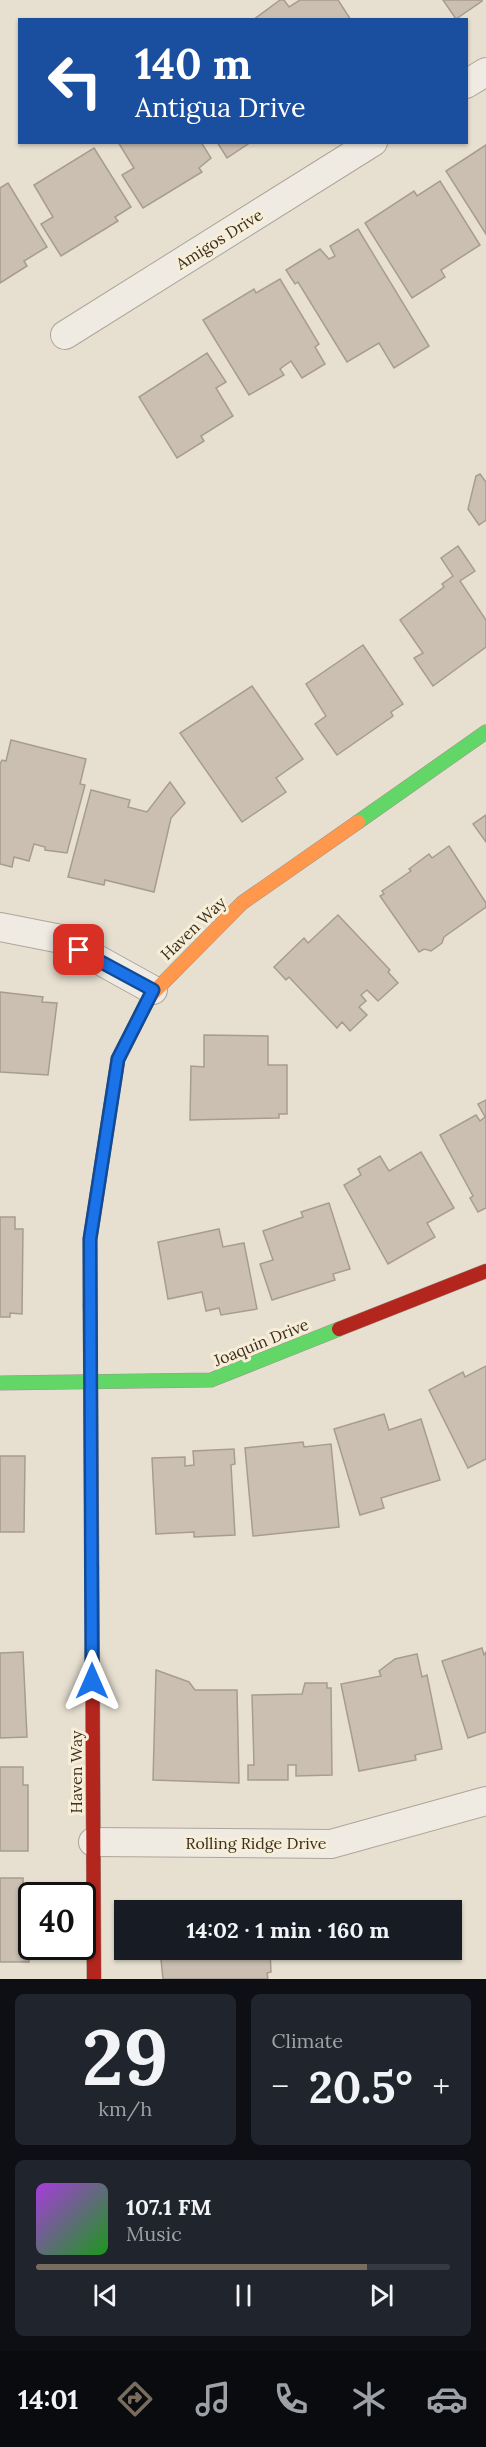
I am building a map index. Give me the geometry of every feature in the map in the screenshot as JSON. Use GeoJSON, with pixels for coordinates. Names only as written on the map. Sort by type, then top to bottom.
{"type":"FeatureCollection","features":[{"type":"Feature","properties":{"kind":"street"},"geometry":{"type":"LineString","coordinates":[[468,83],[486,72]]}},
{"type":"Feature","properties":{"kind":"street","name":"Amigos Drive"},"geometry":{"type":"LineString","coordinates":[[65,335],[370,144]]}},
{"type":"Feature","properties":{"kind":"street","name":"Haven Way"},"geometry":{"type":"LineString","coordinates":[[94,1979],[90,1239],[118,1059],[153,990],[242,903],[486,732]]}},
{"type":"Feature","properties":{"kind":"street"},"geometry":{"type":"LineString","coordinates":[[0,927],[61,939],[153,990]]}},
{"type":"Feature","properties":{"kind":"street","name":"Joaquin Drive"},"geometry":{"type":"LineString","coordinates":[[0,1383],[211,1380],[486,1271]]}},
{"type":"Feature","properties":{"kind":"street","name":"Rolling Ridge Drive"},"geometry":{"type":"LineString","coordinates":[[93,1842],[331,1844],[486,1801]]}},
{"type":"Feature","properties":{"kind":"building"},"geometry":{"type":"Polygon","coordinates":[[[280,0],[284,0],[289,7],[300,0],[338,0],[350,18],[256,18],[280,0]]]}},
{"type":"Feature","properties":{"kind":"building"},"geometry":{"type":"Polygon","coordinates":[[[443,0],[482,0],[457,18],[443,0]]]}},
{"type":"Feature","properties":{"kind":"building"},"geometry":{"type":"Polygon","coordinates":[[[119,144],[202,144],[211,158],[199,168],[202,172],[143,208],[122,175],[134,168],[119,144]]]}},
{"type":"Feature","properties":{"kind":"building"},"geometry":{"type":"Polygon","coordinates":[[[218,144],[248,144],[227,158],[218,144]]]}},
{"type":"Feature","properties":{"kind":"building"},"geometry":{"type":"Polygon","coordinates":[[[486,145],[486,234],[446,171],[486,145]]]}},
{"type":"Feature","properties":{"kind":"building"},"geometry":{"type":"Polygon","coordinates":[[[94,148],[131,207],[115,217],[118,221],[61,256],[41,224],[53,217],[34,185],[94,148]]]}},
{"type":"Feature","properties":{"kind":"building"},"geometry":{"type":"Polygon","coordinates":[[[440,181],[480,245],[441,270],[445,277],[412,298],[365,223],[414,191],[417,196],[440,181]]]}},
{"type":"Feature","properties":{"kind":"building"},"geometry":{"type":"Polygon","coordinates":[[[8,183],[47,247],[24,261],[27,266],[0,283],[0,188],[8,183]]]}},
{"type":"Feature","properties":{"kind":"building"},"geometry":{"type":"Polygon","coordinates":[[[358,229],[429,346],[394,368],[379,343],[347,362],[298,282],[295,284],[286,270],[320,249],[329,259],[335,256],[330,246],[358,229]]]}},
{"type":"Feature","properties":{"kind":"building"},"geometry":{"type":"Polygon","coordinates":[[[280,279],[319,344],[315,347],[325,364],[302,378],[291,361],[280,369],[284,375],[249,395],[203,320],[254,289],[256,293],[280,279]]]}},
{"type":"Feature","properties":{"kind":"building"},"geometry":{"type":"Polygon","coordinates":[[[207,353],[226,382],[216,388],[233,416],[201,436],[204,441],[177,458],[139,397],[207,353]]]}},
{"type":"Feature","properties":{"kind":"building"},"geometry":{"type":"Polygon","coordinates":[[[480,474],[486,482],[486,520],[479,525],[468,509],[476,476],[480,474]]]}},
{"type":"Feature","properties":{"kind":"building"},"geometry":{"type":"Polygon","coordinates":[[[458,546],[475,571],[460,581],[486,620],[486,647],[433,686],[414,658],[423,653],[400,620],[444,587],[442,584],[453,576],[441,558],[458,546]]]}},
{"type":"Feature","properties":{"kind":"building"},"geometry":{"type":"Polygon","coordinates":[[[363,645],[403,704],[391,712],[393,716],[337,755],[315,724],[326,716],[306,684],[363,645]]]}},
{"type":"Feature","properties":{"kind":"building"},"geometry":{"type":"Polygon","coordinates":[[[252,686],[303,759],[276,778],[286,792],[242,822],[180,733],[252,686]]]}},
{"type":"Feature","properties":{"kind":"building"},"geometry":{"type":"Polygon","coordinates":[[[11,740],[86,759],[80,784],[85,785],[67,853],[45,850],[45,847],[34,844],[29,861],[14,857],[12,867],[0,864],[0,764],[2,760],[6,761],[11,740]]]}},
{"type":"Feature","properties":{"kind":"building"},"geometry":{"type":"Polygon","coordinates":[[[170,782],[185,803],[171,818],[154,892],[105,880],[104,885],[68,877],[91,790],[130,800],[128,807],[147,812],[170,782]]]}},
{"type":"Feature","properties":{"kind":"building"},"geometry":{"type":"Polygon","coordinates":[[[486,815],[486,842],[473,824],[486,815]]]}},
{"type":"Feature","properties":{"kind":"building"},"geometry":{"type":"Polygon","coordinates":[[[449,846],[486,903],[486,907],[444,937],[442,943],[431,951],[424,949],[419,952],[380,896],[384,894],[382,891],[411,871],[409,869],[429,854],[432,858],[449,846]]]}},
{"type":"Feature","properties":{"kind":"building"},"geometry":{"type":"Polygon","coordinates":[[[338,915],[390,970],[388,972],[398,983],[378,1001],[367,990],[361,995],[366,1001],[359,1007],[367,1015],[350,1031],[342,1022],[337,1028],[289,977],[286,980],[274,967],[304,938],[308,943],[338,915]]]}},
{"type":"Feature","properties":{"kind":"building"},"geometry":{"type":"Polygon","coordinates":[[[0,992],[43,997],[42,1002],[57,1003],[48,1075],[0,1072],[0,992]]]}},
{"type":"Feature","properties":{"kind":"building"},"geometry":{"type":"Polygon","coordinates":[[[204,1035],[268,1036],[268,1065],[287,1065],[287,1114],[279,1114],[279,1118],[190,1120],[191,1066],[204,1067],[204,1035]]]}},
{"type":"Feature","properties":{"kind":"building"},"geometry":{"type":"Polygon","coordinates":[[[486,1100],[486,1208],[478,1212],[470,1198],[473,1196],[440,1135],[476,1115],[480,1121],[485,1117],[478,1104],[486,1100]]]}},
{"type":"Feature","properties":{"kind":"building"},"geometry":{"type":"Polygon","coordinates":[[[421,1152],[454,1208],[427,1223],[435,1237],[388,1264],[344,1185],[361,1175],[358,1169],[380,1156],[389,1171],[421,1152]]]}},
{"type":"Feature","properties":{"kind":"building"},"geometry":{"type":"Polygon","coordinates":[[[329,1203],[350,1269],[333,1274],[335,1280],[272,1300],[260,1264],[273,1260],[263,1231],[303,1217],[301,1212],[329,1203]]]}},
{"type":"Feature","properties":{"kind":"building"},"geometry":{"type":"Polygon","coordinates":[[[0,1217],[15,1217],[15,1229],[23,1229],[22,1314],[10,1313],[10,1317],[0,1317],[0,1217]]]}},
{"type":"Feature","properties":{"kind":"building"},"geometry":{"type":"Polygon","coordinates":[[[219,1229],[223,1247],[244,1243],[257,1309],[221,1315],[219,1308],[206,1311],[202,1292],[168,1299],[158,1242],[219,1229]]]}},
{"type":"Feature","properties":{"kind":"building"},"geometry":{"type":"Polygon","coordinates":[[[486,1366],[486,1459],[468,1468],[429,1390],[463,1372],[465,1377],[486,1366]]]}},
{"type":"Feature","properties":{"kind":"building"},"geometry":{"type":"Polygon","coordinates":[[[384,1414],[389,1430],[421,1419],[440,1480],[381,1498],[384,1508],[360,1515],[334,1429],[384,1414]]]}},
{"type":"Feature","properties":{"kind":"building"},"geometry":{"type":"Polygon","coordinates":[[[303,1442],[304,1447],[331,1444],[339,1527],[253,1536],[245,1448],[303,1442]]]}},
{"type":"Feature","properties":{"kind":"building"},"geometry":{"type":"Polygon","coordinates":[[[234,1449],[235,1464],[231,1465],[235,1535],[194,1537],[194,1532],[156,1534],[152,1458],[185,1457],[185,1466],[194,1465],[193,1451],[234,1449]]]}},
{"type":"Feature","properties":{"kind":"building"},"geometry":{"type":"Polygon","coordinates":[[[0,1456],[25,1456],[24,1532],[0,1532],[0,1456]]]}},
{"type":"Feature","properties":{"kind":"building"},"geometry":{"type":"Polygon","coordinates":[[[482,1648],[484,1655],[486,1652],[486,1732],[468,1738],[442,1661],[482,1648]]]}},
{"type":"Feature","properties":{"kind":"building"},"geometry":{"type":"Polygon","coordinates":[[[23,1652],[27,1737],[0,1738],[0,1653],[23,1652]]]}},
{"type":"Feature","properties":{"kind":"building"},"geometry":{"type":"Polygon","coordinates":[[[417,1654],[422,1677],[427,1675],[442,1749],[415,1755],[416,1760],[359,1771],[341,1684],[381,1676],[379,1671],[395,1659],[417,1654]]]}},
{"type":"Feature","properties":{"kind":"building"},"geometry":{"type":"Polygon","coordinates":[[[156,1670],[189,1682],[195,1690],[237,1690],[239,1783],[153,1780],[156,1670]]]}},
{"type":"Feature","properties":{"kind":"building"},"geometry":{"type":"Polygon","coordinates":[[[305,1683],[327,1683],[327,1688],[331,1688],[332,1775],[296,1776],[296,1765],[288,1765],[288,1780],[248,1780],[248,1765],[254,1765],[252,1695],[302,1694],[305,1683]]]}},
{"type":"Feature","properties":{"kind":"building"},"geometry":{"type":"Polygon","coordinates":[[[0,1767],[23,1767],[23,1785],[28,1785],[28,1851],[0,1851],[0,1767]]]}},
{"type":"Feature","properties":{"kind":"building"},"geometry":{"type":"Polygon","coordinates":[[[0,1878],[23,1878],[23,1882],[18,1882],[18,1960],[29,1960],[29,1962],[0,1962],[0,1878]]]}},
{"type":"Feature","properties":{"kind":"building"},"geometry":{"type":"Polygon","coordinates":[[[161,1960],[270,1960],[271,1972],[267,1973],[268,1979],[163,1979],[161,1960]]]}},
{"type":"Feature","properties":{"kind":"traffic: fast"},"geometry":{"type":"LineString","coordinates":[[358,822],[486,732]]}},
{"type":"Feature","properties":{"kind":"traffic: fast"},"geometry":{"type":"LineString","coordinates":[[0,1383],[211,1380],[339,1329]]}},
{"type":"Feature","properties":{"kind":"traffic: slow"},"geometry":{"type":"LineString","coordinates":[[150,996],[242,903],[358,822]]}},
{"type":"Feature","properties":{"kind":"traffic: slow"},"geometry":{"type":"LineString","coordinates":[[90,1306],[92,1568]]}},
{"type":"Feature","properties":{"kind":"traffic: jam"},"geometry":{"type":"LineString","coordinates":[[90,1306],[90,1239],[118,1059],[150,996]]}},
{"type":"Feature","properties":{"kind":"traffic: jam"},"geometry":{"type":"LineString","coordinates":[[339,1329],[486,1271]]}},
{"type":"Feature","properties":{"kind":"traffic: jam"},"geometry":{"type":"LineString","coordinates":[[92,1568],[94,1979]]}},
{"type":"Feature","properties":{"kind":"route"},"geometry":{"type":"LineString","coordinates":[[79,950],[153,990],[118,1059],[90,1239],[92,1681]]}}]}
